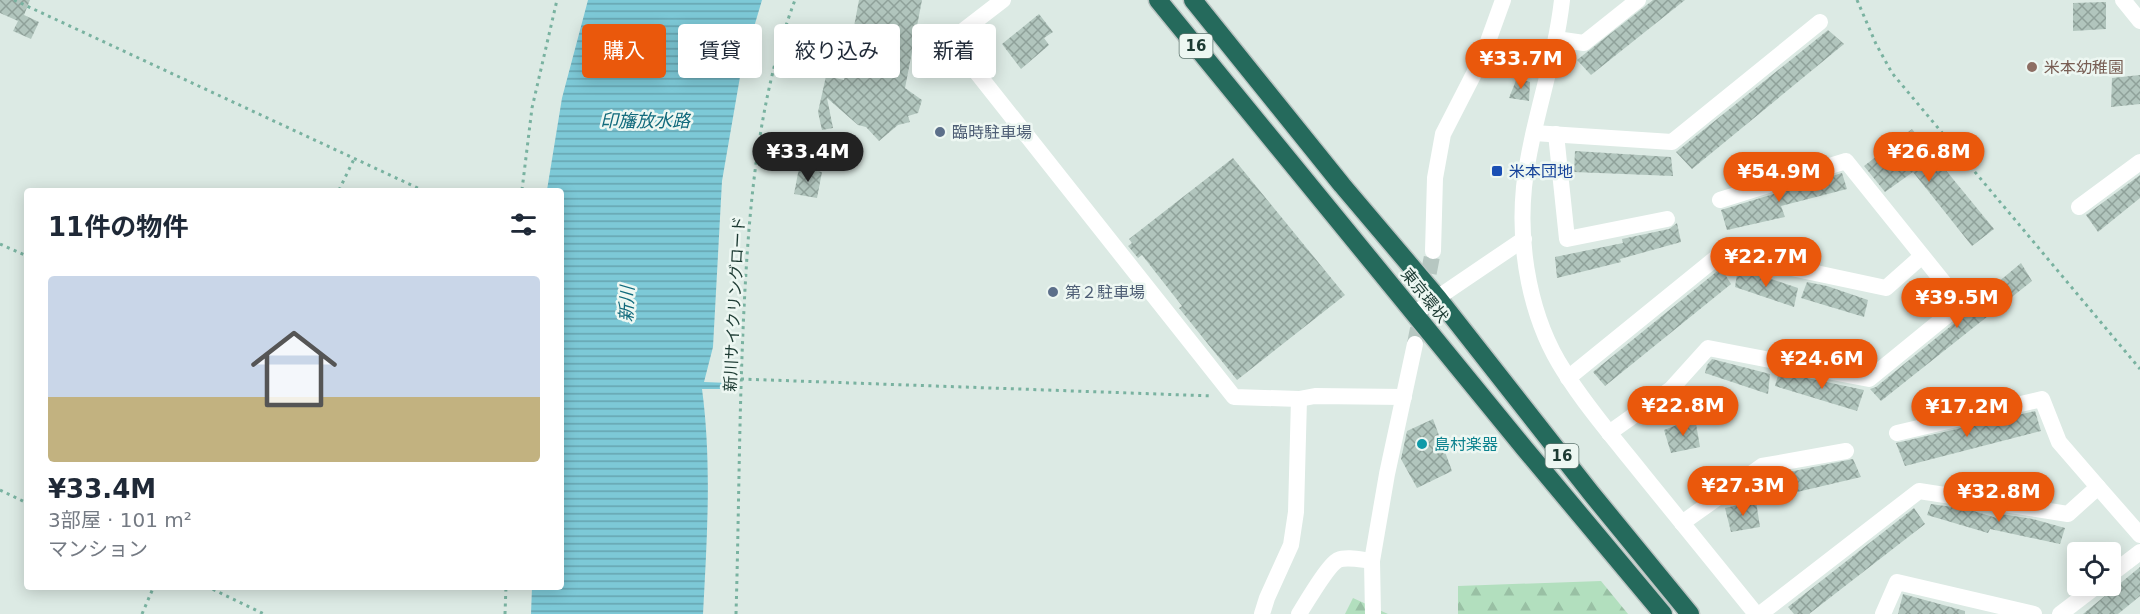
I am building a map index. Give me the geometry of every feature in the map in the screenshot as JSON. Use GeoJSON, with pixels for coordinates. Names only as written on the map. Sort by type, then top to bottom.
{"type":"FeatureCollection","features":[{"type":"Feature","properties":{"kind":"highway","name":"東京環状"},"geometry":{"type":"LineString","coordinates":[[1158,0],[1663,614]]}},
{"type":"Feature","properties":{"kind":"highway","name":"東京環状"},"geometry":{"type":"LineString","coordinates":[[1193,0],[1342,185],[1437,297],[1591,493],[1690,614]]}},
{"type":"Feature","properties":{"kind":"street"},"geometry":{"type":"LineString","coordinates":[[1003,0],[951,40],[1234,397],[1299,399],[1315,396],[1404,397]]}},
{"type":"Feature","properties":{"kind":"street"},"geometry":{"type":"LineString","coordinates":[[1433,251],[1435,178],[1443,134],[1482,58],[1503,0]]}},
{"type":"Feature","properties":{"kind":"street"},"geometry":{"type":"LineString","coordinates":[[1562,0],[1556,39],[1524,188],[1524,239],[1533,301],[1547,338],[1568,378],[1682,523],[1758,614],[1919,491],[2068,514],[2098,487]]}},
{"type":"Feature","properties":{"kind":"street"},"geometry":{"type":"LineString","coordinates":[[1556,39],[1584,43],[1638,0]]}},
{"type":"Feature","properties":{"kind":"street"},"geometry":{"type":"LineString","coordinates":[[2123,0],[2140,21]]}},
{"type":"Feature","properties":{"kind":"street"},"geometry":{"type":"LineString","coordinates":[[1534,133],[1672,142],[1820,22]]}},
{"type":"Feature","properties":{"kind":"street"},"geometry":{"type":"LineString","coordinates":[[1556,134],[1567,239],[1667,219]]}},
{"type":"Feature","properties":{"kind":"street"},"geometry":{"type":"LineString","coordinates":[[1610,433],[1671,389],[1708,348],[1869,379],[1961,304],[1846,161],[1720,200]]}},
{"type":"Feature","properties":{"kind":"street"},"geometry":{"type":"LineString","coordinates":[[2079,207],[2140,162]]}},
{"type":"Feature","properties":{"kind":"street"},"geometry":{"type":"LineString","coordinates":[[1415,313],[1524,239]]}},
{"type":"Feature","properties":{"kind":"street"},"geometry":{"type":"LineString","coordinates":[[1568,378],[1722,253],[1886,288],[1922,256]]}},
{"type":"Feature","properties":{"kind":"street"},"geometry":{"type":"LineString","coordinates":[[1373,614],[1372,561],[1387,474],[1415,344]]}},
{"type":"Feature","properties":{"kind":"street"},"geometry":{"type":"LineString","coordinates":[[1262,614],[1291,545],[1296,512],[1299,399]]}},
{"type":"Feature","properties":{"kind":"street"},"geometry":{"type":"LineString","coordinates":[[1897,433],[2042,399],[2059,442],[2140,535]]}},
{"type":"Feature","properties":{"kind":"street"},"geometry":{"type":"LineString","coordinates":[[1682,523],[1762,466],[1846,451]]}},
{"type":"Feature","properties":{"kind":"street"},"geometry":{"type":"LineString","coordinates":[[2121,567],[2140,552]]}},
{"type":"Feature","properties":{"kind":"street"},"geometry":{"type":"LineString","coordinates":[[1299,614],[1329,568],[1337,560],[1372,561]]}},
{"type":"Feature","properties":{"kind":"street"},"geometry":{"type":"LineString","coordinates":[[1883,614],[1897,582],[2034,614]]}},
{"type":"Feature","properties":{"kind":"street"},"geometry":{"type":"LineString","coordinates":[[2060,614],[2084,596]]}},
{"type":"Feature","properties":{"kind":"path"},"geometry":{"type":"LineString","coordinates":[[14,0],[418,188]]}},
{"type":"Feature","properties":{"kind":"path"},"geometry":{"type":"LineString","coordinates":[[522,188],[532,108],[557,0]]}},
{"type":"Feature","properties":{"kind":"path","name":"新川サイクリングロード"},"geometry":{"type":"LineString","coordinates":[[736,614],[741,379],[747,256],[756,170],[766,106],[783,35],[795,0]]}},
{"type":"Feature","properties":{"kind":"path"},"geometry":{"type":"LineString","coordinates":[[1857,0],[1876,44],[1892,73],[2140,369]]}},
{"type":"Feature","properties":{"kind":"path"},"geometry":{"type":"LineString","coordinates":[[340,188],[354,159]]}},
{"type":"Feature","properties":{"kind":"path"},"geometry":{"type":"LineString","coordinates":[[0,244],[24,255]]}},
{"type":"Feature","properties":{"kind":"path"},"geometry":{"type":"LineString","coordinates":[[741,379],[1234,397]]}},
{"type":"Feature","properties":{"kind":"path"},"geometry":{"type":"LineString","coordinates":[[0,490],[24,502]]}},
{"type":"Feature","properties":{"kind":"path"},"geometry":{"type":"LineString","coordinates":[[142,614],[152,590]]}},
{"type":"Feature","properties":{"kind":"path"},"geometry":{"type":"LineString","coordinates":[[214,590],[264,614]]}},
{"type":"Feature","properties":{"kind":"path"},"geometry":{"type":"LineString","coordinates":[[505,614],[506,590]]}},
{"type":"Feature","properties":{"kind":"green space"},"geometry":{"type":"Polygon","coordinates":[[[1601,581],[1628,614],[1458,614],[1458,586],[1601,581]]]}},
{"type":"Feature","properties":{"kind":"green space"},"geometry":{"type":"Polygon","coordinates":[[[1353,598],[1388,614],[1345,614],[1353,598]]]}},
{"type":"Feature","properties":{"kind":"water","name":"印旛放水路"},"geometry":{"type":"Polygon","coordinates":[[[588,0],[762,0],[755,24],[678,24],[678,78],[740,78],[722,181],[713,347],[704,382],[729,383],[729,389],[702,389],[708,473],[703,614],[531,614],[532,590],[564,590],[564,188],[547,188],[562,98],[588,0]]]}},
{"type":"Feature","properties":{"kind":"building"},"geometry":{"type":"Polygon","coordinates":[[[0,0],[30,0],[24,15],[39,22],[31,39],[13,31],[18,21],[0,13],[0,0]]]}},
{"type":"Feature","properties":{"kind":"building"},"geometry":{"type":"Polygon","coordinates":[[[859,0],[922,0],[917,24],[912,24],[912,52],[905,88],[922,100],[918,113],[908,116],[910,122],[898,125],[879,141],[866,127],[858,125],[827,98],[833,128],[822,130],[818,112],[826,78],[844,80],[844,78],[900,78],[900,24],[854,24],[859,0]]]}},
{"type":"Feature","properties":{"kind":"building"},"geometry":{"type":"Polygon","coordinates":[[[1653,0],[1685,0],[1591,75],[1577,60],[1653,0]]]}},
{"type":"Feature","properties":{"kind":"building"},"geometry":{"type":"Polygon","coordinates":[[[2106,2],[2106,29],[2073,31],[2073,3],[2106,2]]]}},
{"type":"Feature","properties":{"kind":"building"},"geometry":{"type":"Polygon","coordinates":[[[1039,14],[1053,32],[1044,38],[1049,45],[1021,69],[1002,44],[1039,14]]]}},
{"type":"Feature","properties":{"kind":"building"},"geometry":{"type":"Polygon","coordinates":[[[1828,30],[1844,44],[1692,169],[1676,152],[1828,30]]]}},
{"type":"Feature","properties":{"kind":"building"},"geometry":{"type":"Polygon","coordinates":[[[2140,75],[2140,104],[2111,107],[2112,78],[2140,75]]]}},
{"type":"Feature","properties":{"kind":"building"},"geometry":{"type":"Polygon","coordinates":[[[1517,78],[1530,82],[1529,101],[1509,98],[1517,78]]]}},
{"type":"Feature","properties":{"kind":"building"},"geometry":{"type":"Polygon","coordinates":[[[1912,129],[1994,229],[1972,246],[1913,172],[1885,192],[1864,166],[1912,129]]]}},
{"type":"Feature","properties":{"kind":"building"},"geometry":{"type":"Polygon","coordinates":[[[1575,151],[1671,157],[1673,176],[1574,172],[1575,151]]]}},
{"type":"Feature","properties":{"kind":"building"},"geometry":{"type":"Polygon","coordinates":[[[1233,158],[1345,295],[1237,380],[1179,308],[1182,306],[1142,255],[1138,258],[1128,246],[1132,243],[1129,239],[1233,158]]]}},
{"type":"Feature","properties":{"kind":"building"},"geometry":{"type":"Polygon","coordinates":[[[799,168],[822,172],[817,198],[794,194],[799,168]]]}},
{"type":"Feature","properties":{"kind":"building"},"geometry":{"type":"Polygon","coordinates":[[[1842,173],[1847,189],[1781,206],[1785,217],[1727,230],[1721,210],[1842,173]]]}},
{"type":"Feature","properties":{"kind":"building"},"geometry":{"type":"Polygon","coordinates":[[[2140,175],[2140,198],[2098,232],[2086,215],[2140,175]]]}},
{"type":"Feature","properties":{"kind":"building"},"geometry":{"type":"Polygon","coordinates":[[[1677,223],[1681,242],[1620,259],[1621,262],[1557,278],[1555,257],[1623,243],[1622,239],[1669,229],[1677,223]]]}},
{"type":"Feature","properties":{"kind":"building"},"geometry":{"type":"Polygon","coordinates":[[[2021,263],[2032,281],[1881,401],[1870,389],[1876,387],[1968,312],[1971,305],[2021,263]]]}},
{"type":"Feature","properties":{"kind":"building"},"geometry":{"type":"Polygon","coordinates":[[[1721,268],[1731,284],[1605,386],[1593,372],[1721,268]]]}},
{"type":"Feature","properties":{"kind":"building"},"geometry":{"type":"Polygon","coordinates":[[[1738,268],[1798,288],[1794,307],[1735,287],[1738,268]]]}},
{"type":"Feature","properties":{"kind":"building"},"geometry":{"type":"Polygon","coordinates":[[[1807,282],[1827,286],[1868,300],[1864,317],[1801,298],[1807,282]]]}},
{"type":"Feature","properties":{"kind":"building"},"geometry":{"type":"Polygon","coordinates":[[[1712,359],[1770,374],[1768,394],[1705,373],[1712,359]]]}},
{"type":"Feature","properties":{"kind":"building"},"geometry":{"type":"Polygon","coordinates":[[[1779,372],[1864,390],[1857,411],[1775,386],[1779,372]]]}},
{"type":"Feature","properties":{"kind":"building"},"geometry":{"type":"Polygon","coordinates":[[[2035,411],[2041,431],[1905,466],[1896,443],[2035,411]]]}},
{"type":"Feature","properties":{"kind":"building"},"geometry":{"type":"Polygon","coordinates":[[[1695,418],[1700,447],[1671,453],[1664,430],[1695,418]]]}},
{"type":"Feature","properties":{"kind":"building","name":"島村楽器"},"geometry":{"type":"Polygon","coordinates":[[[1433,419],[1452,471],[1417,488],[1401,459],[1407,431],[1433,419]]]}},
{"type":"Feature","properties":{"kind":"building"},"geometry":{"type":"Polygon","coordinates":[[[1853,459],[1861,477],[1776,497],[1769,476],[1853,459]]]}},
{"type":"Feature","properties":{"kind":"building"},"geometry":{"type":"Polygon","coordinates":[[[1756,501],[1760,527],[1731,532],[1725,508],[1756,501]]]}},
{"type":"Feature","properties":{"kind":"building"},"geometry":{"type":"Polygon","coordinates":[[[1931,504],[1967,509],[2000,519],[2001,514],[2033,519],[2065,528],[2060,544],[1990,529],[1988,533],[1927,515],[1931,504]]]}},
{"type":"Feature","properties":{"kind":"building"},"geometry":{"type":"Polygon","coordinates":[[[1914,508],[1925,524],[1809,614],[1794,614],[1788,607],[1914,508]]]}},
{"type":"Feature","properties":{"kind":"building"},"geometry":{"type":"Polygon","coordinates":[[[2140,567],[2140,596],[2118,614],[2083,614],[2105,596],[2121,596],[2121,583],[2140,567]]]}},
{"type":"Feature","properties":{"kind":"building"},"geometry":{"type":"Polygon","coordinates":[[[1903,594],[1965,611],[1965,614],[1898,614],[1903,594]]]}},
{"type":"Feature","properties":{"kind":"tunnel"},"geometry":{"type":"LineString","coordinates":[[1415,344],[1433,251]]}},
{"type":"Feature","properties":{"kind":"place","name":"米本幼稚園"},"geometry":{"type":"Point","coordinates":[2032,67]}},
{"type":"Feature","properties":{"kind":"place","name":"臨時駐車場"},"geometry":{"type":"Point","coordinates":[940,132]}},
{"type":"Feature","properties":{"kind":"place","name":"米本団地"},"geometry":{"type":"Point","coordinates":[1497,171]}},
{"type":"Feature","properties":{"kind":"place","name":"第２駐車場"},"geometry":{"type":"Point","coordinates":[1053,292]}},
{"type":"Feature","properties":{"kind":"place","name":"島村楽器"},"geometry":{"type":"Point","coordinates":[1422,444]}},
{"type":"Feature","properties":{"kind":"water label","name":"新川"},"geometry":{"type":"Point","coordinates":[627,304]}}]}
